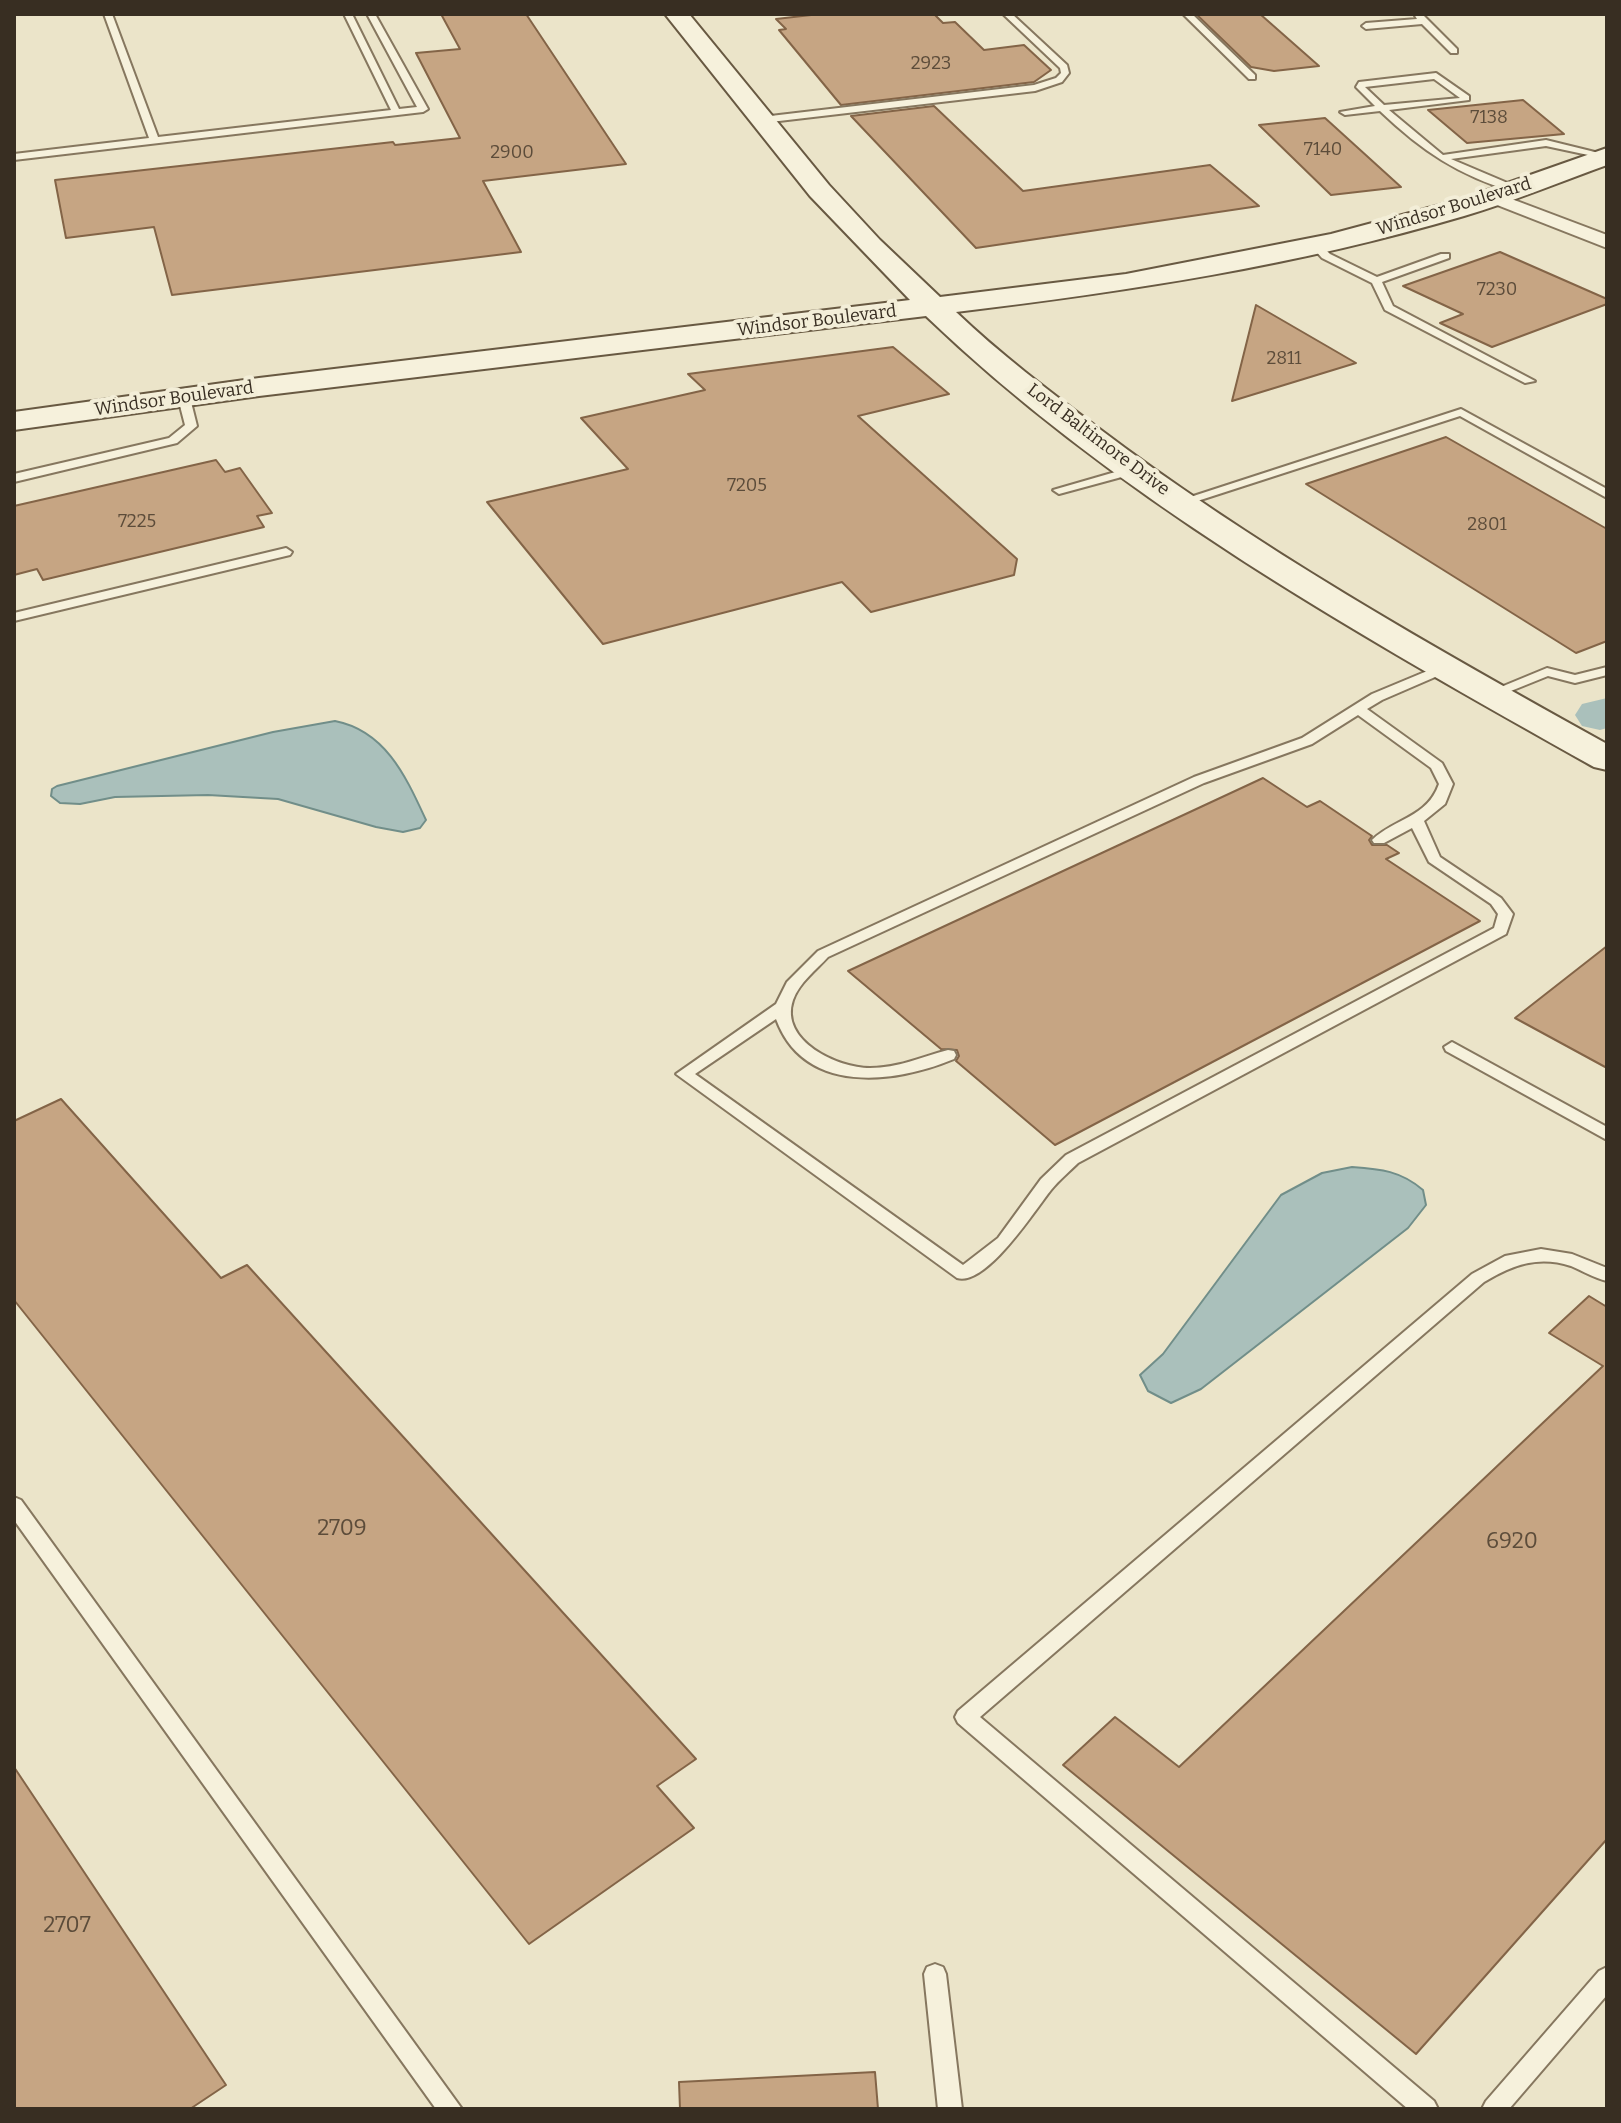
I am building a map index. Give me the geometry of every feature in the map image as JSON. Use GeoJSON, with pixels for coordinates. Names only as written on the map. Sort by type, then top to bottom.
{"type":"FeatureCollection","features":[{"type":"Feature","properties":{"kind":"main road","name":"Lord Baltimore Drive"},"geometry":{"type":"LineString","coordinates":[[677,14],[843,218],[1002,368],[1181,502],[1355,615],[1607,759]]}},
{"type":"Feature","properties":{"kind":"main road","name":"Windsor Boulevard"},"geometry":{"type":"LineString","coordinates":[[14,421],[1126,283],[1317,247],[1504,193],[1606,156]]}},
{"type":"Feature","properties":{"kind":"street"},"geometry":{"type":"LineString","coordinates":[[1504,193],[1607,242]]}},
{"type":"Feature","properties":{"kind":"lane"},"geometry":{"type":"LineString","coordinates":[[108,14],[155,141]]}},
{"type":"Feature","properties":{"kind":"lane"},"geometry":{"type":"LineString","coordinates":[[348,14],[396,112]]}},
{"type":"Feature","properties":{"kind":"lane"},"geometry":{"type":"LineString","coordinates":[[14,157],[423,109],[371,14]]}},
{"type":"Feature","properties":{"kind":"lane"},"geometry":{"type":"LineString","coordinates":[[762,120],[1035,88],[1059,80],[1065,73],[1064,67],[1007,14]]}},
{"type":"Feature","properties":{"kind":"lane"},"geometry":{"type":"LineString","coordinates":[[1187,14],[1252,77]]}},
{"type":"Feature","properties":{"kind":"lane"},"geometry":{"type":"LineString","coordinates":[[1366,26],[1421,18],[1454,51]]}},
{"type":"Feature","properties":{"kind":"lane"},"geometry":{"type":"LineString","coordinates":[[1345,112],[1383,108],[1466,98],[1436,76],[1362,84],[1360,87],[1383,108],[1441,158],[1504,193]]}},
{"type":"Feature","properties":{"kind":"lane"},"geometry":{"type":"LineString","coordinates":[[1441,158],[1546,143],[1606,156]]}},
{"type":"Feature","properties":{"kind":"lane"},"geometry":{"type":"LineString","coordinates":[[1317,247],[1326,256],[1376,281],[1389,308],[1529,381]]}},
{"type":"Feature","properties":{"kind":"lane"},"geometry":{"type":"LineString","coordinates":[[1376,281],[1445,256]]}},
{"type":"Feature","properties":{"kind":"lane"},"geometry":{"type":"LineString","coordinates":[[14,478],[173,441],[191,426],[184,398]]}},
{"type":"Feature","properties":{"kind":"lane"},"geometry":{"type":"LineString","coordinates":[[1181,502],[1461,412],[1607,494]]}},
{"type":"Feature","properties":{"kind":"lane"},"geometry":{"type":"LineString","coordinates":[[1059,490],[1136,470]]}},
{"type":"Feature","properties":{"kind":"lane"},"geometry":{"type":"LineString","coordinates":[[14,617],[286,552]]}},
{"type":"Feature","properties":{"kind":"lane"},"geometry":{"type":"LineString","coordinates":[[1416,820],[1434,859],[1501,907],[1506,914],[1501,931],[1072,1159],[1047,1183],[1004,1242],[963,1274],[684,1074],[783,1007],[797,980],[823,954],[1199,780],[1307,741],[1336,725],[1357,708],[1444,668]]}},
{"type":"Feature","properties":{"kind":"lane"},"geometry":{"type":"LineString","coordinates":[[1491,694],[1547,672],[1575,679],[1607,671]]}},
{"type":"Feature","properties":{"kind":"lane"},"geometry":{"type":"LineString","coordinates":[[1357,708],[1437,766],[1446,784],[1440,801],[1416,820],[1379,840]]}},
{"type":"Feature","properties":{"kind":"lane"},"geometry":{"type":"LineString","coordinates":[[783,1007],[787,1029],[803,1049],[829,1066],[860,1073],[898,1072],[929,1065],[948,1055]]}},
{"type":"Feature","properties":{"kind":"lane"},"geometry":{"type":"LineString","coordinates":[[1452,1047],[1607,1134]]}},
{"type":"Feature","properties":{"kind":"lane"},"geometry":{"type":"LineString","coordinates":[[1426,2109],[965,1717],[1489,1270],[1525,1254],[1551,1255],[1582,1262],[1607,1275]]}},
{"type":"Feature","properties":{"kind":"lane"},"geometry":{"type":"LineString","coordinates":[[14,1505],[450,2109]]}},
{"type":"Feature","properties":{"kind":"lane"},"geometry":{"type":"LineString","coordinates":[[935,1974],[950,2109]]}},
{"type":"Feature","properties":{"kind":"lane"},"geometry":{"type":"LineString","coordinates":[[1494,2109],[1607,1978]]}},
{"type":"Feature","properties":{"kind":"water"},"geometry":{"type":"Polygon","coordinates":[[[335,721],[353,726],[368,735],[392,758],[426,820],[420,828],[403,832],[376,827],[278,799],[208,795],[115,797],[80,804],[60,803],[51,796],[52,789],[57,786],[273,732],[335,721]]]}},
{"type":"Feature","properties":{"kind":"water"},"geometry":{"type":"Polygon","coordinates":[[[1352,1167],[1381,1170],[1407,1179],[1423,1190],[1426,1205],[1408,1228],[1201,1389],[1171,1403],[1148,1391],[1140,1375],[1163,1354],[1281,1195],[1322,1173],[1352,1167]]]}},
{"type":"Feature","properties":{"kind":"building"},"geometry":{"type":"Polygon","coordinates":[[[441,14],[526,14],[626,164],[483,181],[521,252],[172,295],[154,227],[66,238],[55,180],[393,142],[395,145],[460,138],[416,53],[460,49],[441,14]]]}},
{"type":"Feature","properties":{"kind":"building"},"geometry":{"type":"Polygon","coordinates":[[[820,14],[934,14],[943,23],[955,22],[984,50],[1024,45],[1051,70],[1034,82],[841,105],[779,30],[786,29],[776,19],[820,14]]]}},
{"type":"Feature","properties":{"kind":"building"},"geometry":{"type":"Polygon","coordinates":[[[1196,14],[1260,14],[1319,66],[1274,71],[1251,67],[1196,14]]]}},
{"type":"Feature","properties":{"kind":"building"},"geometry":{"type":"Polygon","coordinates":[[[1523,100],[1564,134],[1467,143],[1428,110],[1523,100]]]}},
{"type":"Feature","properties":{"kind":"building"},"geometry":{"type":"Polygon","coordinates":[[[934,106],[1023,191],[1210,165],[1259,206],[976,248],[851,116],[934,106]]]}},
{"type":"Feature","properties":{"kind":"building"},"geometry":{"type":"Polygon","coordinates":[[[1325,118],[1401,187],[1331,195],[1259,125],[1325,118]]]}},
{"type":"Feature","properties":{"kind":"building"},"geometry":{"type":"Polygon","coordinates":[[[1500,252],[1607,299],[1607,304],[1492,347],[1440,323],[1463,314],[1403,286],[1500,252]]]}},
{"type":"Feature","properties":{"kind":"building"},"geometry":{"type":"Polygon","coordinates":[[[1256,305],[1356,363],[1232,401],[1256,305]]]}},
{"type":"Feature","properties":{"kind":"building"},"geometry":{"type":"Polygon","coordinates":[[[893,347],[949,394],[858,416],[1017,559],[1014,575],[871,612],[842,582],[603,644],[487,502],[628,469],[581,418],[705,390],[688,374],[893,347]]]}},
{"type":"Feature","properties":{"kind":"building"},"geometry":{"type":"Polygon","coordinates":[[[1446,437],[1607,529],[1607,641],[1576,653],[1306,484],[1446,437]]]}},
{"type":"Feature","properties":{"kind":"building"},"geometry":{"type":"Polygon","coordinates":[[[216,460],[225,472],[240,468],[272,513],[257,516],[264,527],[43,580],[37,569],[14,575],[14,506],[216,460]]]}},
{"type":"Feature","properties":{"kind":"building"},"geometry":{"type":"Polygon","coordinates":[[[1263,778],[1307,807],[1320,801],[1372,836],[1369,840],[1372,845],[1387,845],[1399,853],[1386,859],[1480,921],[1055,1145],[956,1061],[959,1056],[957,1050],[941,1049],[848,971],[1263,778]]]}},
{"type":"Feature","properties":{"kind":"building"},"geometry":{"type":"Polygon","coordinates":[[[1607,946],[1607,1068],[1515,1018],[1607,946]]]}},
{"type":"Feature","properties":{"kind":"building"},"geometry":{"type":"Polygon","coordinates":[[[61,1099],[221,1278],[247,1265],[696,1759],[657,1786],[694,1828],[529,1944],[14,1300],[14,1121],[61,1099]]]}},
{"type":"Feature","properties":{"kind":"building"},"geometry":{"type":"Polygon","coordinates":[[[1589,1296],[1607,1307],[1607,1839],[1416,2054],[1063,1765],[1115,1717],[1179,1767],[1603,1366],[1549,1333],[1589,1296]]]}},
{"type":"Feature","properties":{"kind":"building"},"geometry":{"type":"Polygon","coordinates":[[[14,1767],[226,2085],[190,2109],[14,2109],[14,1767]]]}},
{"type":"Feature","properties":{"kind":"building"},"geometry":{"type":"Polygon","coordinates":[[[875,2072],[878,2109],[680,2109],[679,2082],[875,2072]]]}},
{"type":"Feature","properties":{"kind":"waterway"},"geometry":{"type":"LineString","coordinates":[[1600,715],[1607,713]]}}]}
